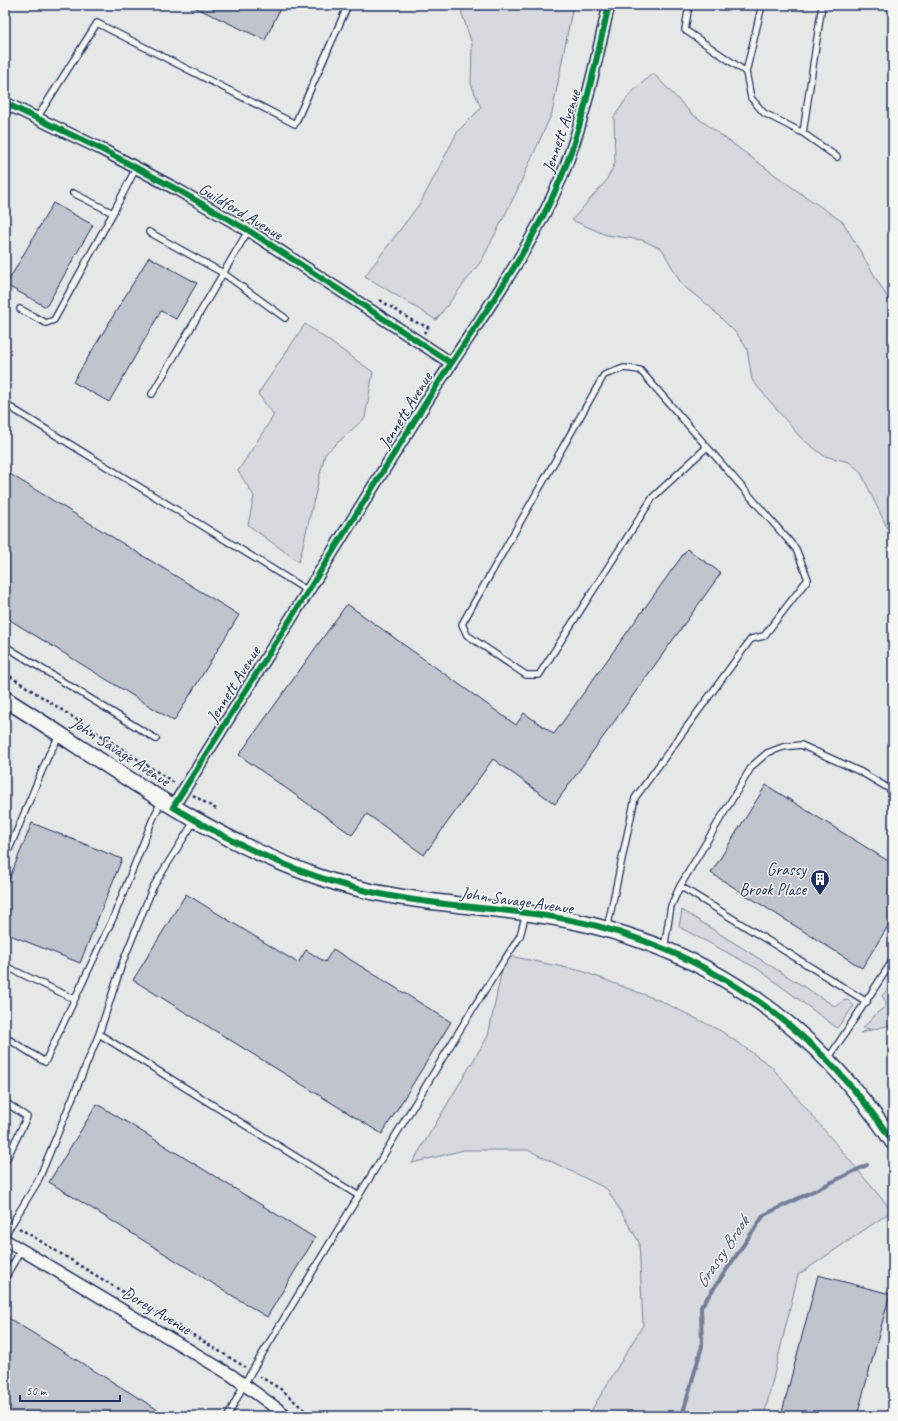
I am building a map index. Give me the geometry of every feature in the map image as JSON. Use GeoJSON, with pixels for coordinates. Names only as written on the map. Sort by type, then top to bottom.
{"type":"FeatureCollection","features":[{"type":"Feature","properties":{"kind":"main road","name":"John Savage Avenue"},"geometry":{"type":"LineString","coordinates":[[5,699],[195,820],[265,856],[339,884],[409,899],[526,913],[573,921],[607,929],[664,949],[708,970],[749,995],[787,1023],[828,1059],[866,1104],[893,1142]]}},
{"type":"Feature","properties":{"kind":"street","name":"Jennett Avenue"},"geometry":{"type":"LineString","coordinates":[[167,803],[184,789],[451,363],[517,261],[561,179],[581,123],[609,5]]}},
{"type":"Feature","properties":{"kind":"street","name":"Guildford Avenue"},"geometry":{"type":"LineString","coordinates":[[5,103],[136,168],[248,231],[451,363]]}},
{"type":"Feature","properties":{"kind":"street","name":"Dorey Avenue"},"geometry":{"type":"LineString","coordinates":[[5,1240],[231,1374],[287,1416]]}},
{"type":"Feature","properties":{"kind":"lane"},"geometry":{"type":"LineString","coordinates":[[37,118],[97,23],[295,124],[348,5]]}},
{"type":"Feature","properties":{"kind":"lane"},"geometry":{"type":"LineString","coordinates":[[689,5],[686,30],[746,72]]}},
{"type":"Feature","properties":{"kind":"lane"},"geometry":{"type":"LineString","coordinates":[[762,5],[746,72],[751,98],[764,113],[803,133],[837,158]]}},
{"type":"Feature","properties":{"kind":"lane"},"geometry":{"type":"LineString","coordinates":[[803,133],[822,5]]}},
{"type":"Feature","properties":{"kind":"lane"},"geometry":{"type":"LineString","coordinates":[[20,309],[46,323],[54,320],[136,168]]}},
{"type":"Feature","properties":{"kind":"lane"},"geometry":{"type":"LineString","coordinates":[[73,193],[113,213]]}},
{"type":"Feature","properties":{"kind":"lane"},"geometry":{"type":"LineString","coordinates":[[152,394],[248,231]]}},
{"type":"Feature","properties":{"kind":"lane"},"geometry":{"type":"LineString","coordinates":[[149,232],[222,273],[285,318]]}},
{"type":"Feature","properties":{"kind":"lane"},"geometry":{"type":"LineString","coordinates":[[607,929],[635,798],[751,638],[764,636],[808,579],[796,549],[640,370],[624,368],[604,375],[462,624],[467,635],[526,675],[539,675],[653,496],[707,447]]}},
{"type":"Feature","properties":{"kind":"lane"},"geometry":{"type":"LineString","coordinates":[[5,404],[308,591]]}},
{"type":"Feature","properties":{"kind":"lane"},"geometry":{"type":"LineString","coordinates":[[5,646],[156,739]]}},
{"type":"Feature","properties":{"kind":"lane"},"geometry":{"type":"LineString","coordinates":[[5,859],[49,754],[60,734]]}},
{"type":"Feature","properties":{"kind":"lane"},"geometry":{"type":"LineString","coordinates":[[664,949],[671,906],[680,886],[752,766],[767,753],[783,747],[801,745],[861,772],[893,791]]}},
{"type":"Feature","properties":{"kind":"lane"},"geometry":{"type":"LineString","coordinates":[[5,1037],[45,1062],[114,916],[152,821],[167,803]]}},
{"type":"Feature","properties":{"kind":"lane"},"geometry":{"type":"LineString","coordinates":[[5,1235],[38,1181],[99,1034],[122,964],[153,887],[195,820]]}},
{"type":"Feature","properties":{"kind":"lane"},"geometry":{"type":"LineString","coordinates":[[680,886],[867,1002]]}},
{"type":"Feature","properties":{"kind":"lane"},"geometry":{"type":"LineString","coordinates":[[228,1416],[244,1384],[472,1010],[520,936],[526,913]]}},
{"type":"Feature","properties":{"kind":"lane"},"geometry":{"type":"LineString","coordinates":[[828,1059],[867,1002],[893,960]]}},
{"type":"Feature","properties":{"kind":"lane"},"geometry":{"type":"LineString","coordinates":[[5,966],[74,999]]}},
{"type":"Feature","properties":{"kind":"lane"},"geometry":{"type":"LineString","coordinates":[[99,1034],[359,1196]]}},
{"type":"Feature","properties":{"kind":"lane"},"geometry":{"type":"LineString","coordinates":[[5,1102],[28,1117],[5,1162]]}},
{"type":"Feature","properties":{"kind":"lane"},"geometry":{"type":"LineString","coordinates":[[5,1278],[21,1250]]}},
{"type":"Feature","properties":{"kind":"path"},"geometry":{"type":"LineString","coordinates":[[5,673],[184,789],[214,808],[219,809]]}},
{"type":"Feature","properties":{"kind":"path"},"geometry":{"type":"LineString","coordinates":[[12,1223],[282,1390],[310,1416]]}},
{"type":"Feature","properties":{"kind":"shaded area"},"geometry":{"type":"Polygon","coordinates":[[[5,5],[459,5],[472,44],[471,84],[481,108],[458,131],[421,202],[365,275],[482,260],[515,195],[552,113],[573,5],[893,5],[893,307],[843,222],[793,188],[691,113],[653,73],[614,117],[615,163],[606,181],[573,220],[606,235],[643,240],[662,249],[682,285],[709,306],[737,334],[747,349],[752,380],[800,437],[824,456],[849,462],[860,471],[893,540],[893,982],[882,996],[886,1002],[885,1007],[878,1012],[863,1028],[871,1029],[869,1030],[893,1024],[893,1416],[764,1416],[798,1275],[892,1211],[820,1123],[771,1066],[721,1031],[661,1001],[582,971],[505,955],[488,1036],[412,1163],[464,1150],[528,1150],[606,1189],[639,1242],[643,1325],[588,1416],[5,1416],[5,5]],[[274,415],[238,471],[254,496],[248,525],[299,561],[325,454],[365,418],[274,415]]]}},
{"type":"Feature","properties":{"kind":"shaded area"},"geometry":{"type":"Polygon","coordinates":[[[459,5],[573,5],[552,113],[515,195],[482,260],[436,320],[365,276],[421,202],[458,131],[481,108],[471,84],[472,44],[459,5]]]}},
{"type":"Feature","properties":{"kind":"shaded area"},"geometry":{"type":"Polygon","coordinates":[[[653,73],[691,113],[793,188],[843,222],[893,307],[893,540],[860,471],[849,462],[824,456],[800,437],[752,380],[747,349],[737,334],[709,306],[682,285],[662,249],[642,240],[606,235],[572,220],[606,181],[615,163],[614,117],[629,95],[653,73]]]}},
{"type":"Feature","properties":{"kind":"shaded area"},"geometry":{"type":"Polygon","coordinates":[[[305,324],[373,372],[365,418],[325,454],[299,562],[248,525],[254,496],[238,471],[274,415],[258,394],[305,324]]]}},
{"type":"Feature","properties":{"kind":"shaded area"},"geometry":{"type":"Polygon","coordinates":[[[682,910],[836,1007],[843,1001],[848,1000],[854,1006],[837,1028],[758,969],[679,927],[682,910]]]}},
{"type":"Feature","properties":{"kind":"shaded area"},"geometry":{"type":"Polygon","coordinates":[[[505,955],[582,971],[661,1001],[721,1031],[771,1066],[892,1211],[798,1275],[764,1416],[588,1416],[643,1325],[639,1242],[607,1189],[528,1150],[464,1150],[412,1163],[488,1036],[505,955]]]}},
{"type":"Feature","properties":{"kind":"shaded area"},"geometry":{"type":"Polygon","coordinates":[[[893,982],[893,1024],[860,1033],[870,1029],[863,1028],[878,1012],[885,1007],[886,1002],[882,996],[893,982]]]}},
{"type":"Feature","properties":{"kind":"building"},"geometry":{"type":"Polygon","coordinates":[[[190,5],[282,5],[265,40],[190,5]]]}},
{"type":"Feature","properties":{"kind":"building"},"geometry":{"type":"Polygon","coordinates":[[[53,203],[93,225],[46,307],[6,285],[53,203]]]}},
{"type":"Feature","properties":{"kind":"building"},"geometry":{"type":"Polygon","coordinates":[[[149,257],[197,283],[176,319],[161,311],[109,402],[73,382],[149,257]]]}},
{"type":"Feature","properties":{"kind":"building"},"geometry":{"type":"Polygon","coordinates":[[[5,471],[239,615],[174,721],[5,617],[5,471]]]}},
{"type":"Feature","properties":{"kind":"building"},"geometry":{"type":"Polygon","coordinates":[[[687,549],[721,573],[555,804],[493,759],[424,855],[367,814],[352,835],[239,755],[347,604],[516,725],[524,713],[554,734],[687,549]]]}},
{"type":"Feature","properties":{"kind":"building","name":"Grassy Brook Place"},"geometry":{"type":"Polygon","coordinates":[[[766,785],[893,864],[893,918],[862,968],[711,873],[766,785]]]}},
{"type":"Feature","properties":{"kind":"building"},"geometry":{"type":"Polygon","coordinates":[[[32,823],[122,859],[80,963],[5,933],[5,889],[32,823]]]}},
{"type":"Feature","properties":{"kind":"building"},"geometry":{"type":"Polygon","coordinates":[[[186,894],[298,963],[306,950],[325,962],[333,949],[451,1022],[382,1134],[133,980],[186,894]]]}},
{"type":"Feature","properties":{"kind":"building"},"geometry":{"type":"Polygon","coordinates":[[[97,1104],[315,1238],[267,1317],[49,1182],[97,1104]]]}},
{"type":"Feature","properties":{"kind":"building"},"geometry":{"type":"Polygon","coordinates":[[[818,1275],[890,1294],[857,1416],[781,1416],[818,1275]]]}},
{"type":"Feature","properties":{"kind":"building"},"geometry":{"type":"Polygon","coordinates":[[[5,1316],[168,1416],[11,1416],[5,1412],[5,1316]]]}},
{"type":"Feature","properties":{"kind":"waterway","name":"Grassy Brook"},"geometry":{"type":"LineString","coordinates":[[682,1416],[702,1346],[701,1307],[764,1215],[867,1165]]}},
{"type":"Feature","properties":{"kind":"cycle path"},"geometry":{"type":"LineString","coordinates":[[609,5],[583,114],[576,136],[561,178],[533,235],[500,290],[430,396],[173,807],[223,836],[275,860],[329,881],[357,889],[411,900],[518,912],[571,920],[597,926],[643,941],[686,959],[727,981],[765,1006],[801,1035],[834,1067],[865,1103],[893,1142]]}},
{"type":"Feature","properties":{"kind":"cycle path"},"geometry":{"type":"LineString","coordinates":[[5,103],[99,148],[178,190],[251,232],[451,363]]}},
{"type":"Feature","properties":{"kind":"place","name":"Grassy Brook Place"},"geometry":{"type":"Point","coordinates":[820,896]}}]}
